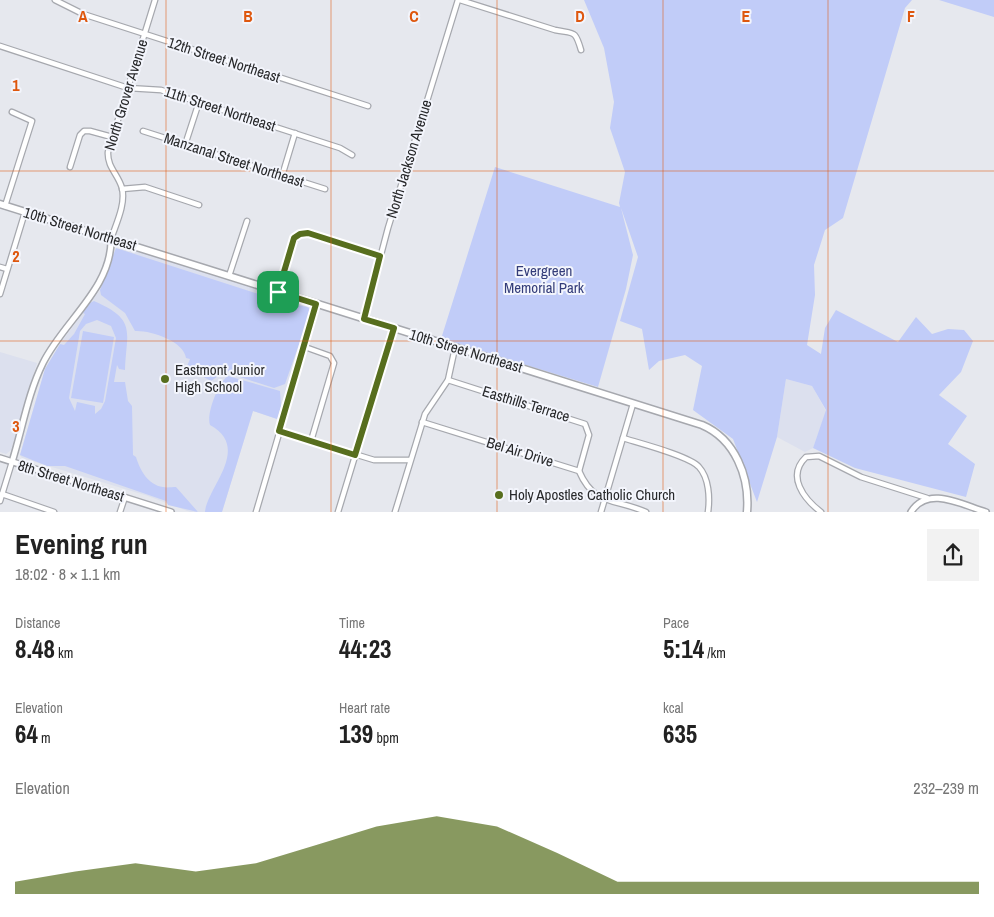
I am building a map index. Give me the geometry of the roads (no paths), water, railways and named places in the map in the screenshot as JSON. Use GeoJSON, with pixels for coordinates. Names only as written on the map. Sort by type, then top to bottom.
{"type":"FeatureCollection","features":[{"type":"Feature","properties":{"kind":"main road","name":"10th Street Northeast"},"geometry":{"type":"LineString","coordinates":[[2,205],[714,430],[728,442],[741,469],[747,494],[747,512]]}},
{"type":"Feature","properties":{"kind":"street","name":"12th Street Northeast"},"geometry":{"type":"LineString","coordinates":[[54,0],[77,12],[368,106]]}},
{"type":"Feature","properties":{"kind":"street","name":"North Grover Avenue"},"geometry":{"type":"LineString","coordinates":[[122,189],[108,161],[108,152],[155,0]]}},
{"type":"Feature","properties":{"kind":"street"},"geometry":{"type":"LineString","coordinates":[[459,0],[555,30],[571,31],[577,36],[581,50]]}},
{"type":"Feature","properties":{"kind":"street","name":"North Jackson Avenue"},"geometry":{"type":"LineString","coordinates":[[364,319],[380,256],[459,0]]}},
{"type":"Feature","properties":{"kind":"street","name":"11th Street Northeast"},"geometry":{"type":"LineString","coordinates":[[0,46],[128,88],[161,90],[340,148],[352,155]]}},
{"type":"Feature","properties":{"kind":"street"},"geometry":{"type":"LineString","coordinates":[[185,145],[199,102]]}},
{"type":"Feature","properties":{"kind":"street"},"geometry":{"type":"LineString","coordinates":[[2,205],[32,120],[12,112]]}},
{"type":"Feature","properties":{"kind":"street"},"geometry":{"type":"LineString","coordinates":[[70,168],[80,136],[84,132],[90,130],[112,137]]}},
{"type":"Feature","properties":{"kind":"street","name":"Manzanal Street Northeast"},"geometry":{"type":"LineString","coordinates":[[143,131],[325,189]]}},
{"type":"Feature","properties":{"kind":"street"},"geometry":{"type":"LineString","coordinates":[[282,176],[295,133]]}},
{"type":"Feature","properties":{"kind":"street"},"geometry":{"type":"LineString","coordinates":[[0,501],[42,364],[98,283],[110,250],[111,239],[122,204],[122,189],[145,187],[199,205]]}},
{"type":"Feature","properties":{"kind":"street"},"geometry":{"type":"LineString","coordinates":[[0,294],[24,212]]}},
{"type":"Feature","properties":{"kind":"street"},"geometry":{"type":"LineString","coordinates":[[229,276],[247,221]]}},
{"type":"Feature","properties":{"kind":"street"},"geometry":{"type":"LineString","coordinates":[[278,292],[293,242],[300,234],[308,233],[380,256]]}},
{"type":"Feature","properties":{"kind":"street"},"geometry":{"type":"LineString","coordinates":[[0,267],[7,269]]}},
{"type":"Feature","properties":{"kind":"street"},"geometry":{"type":"LineString","coordinates":[[256,512],[305,348],[316,304]]}},
{"type":"Feature","properties":{"kind":"street"},"geometry":{"type":"LineString","coordinates":[[338,512],[394,328]]}},
{"type":"Feature","properties":{"kind":"street"},"geometry":{"type":"LineString","coordinates":[[305,348],[330,356],[334,363],[311,441]]}},
{"type":"Feature","properties":{"kind":"street"},"geometry":{"type":"LineString","coordinates":[[395,512],[422,422],[428,406],[448,380],[455,348]]}},
{"type":"Feature","properties":{"kind":"street","name":"Easthills Terrace"},"geometry":{"type":"LineString","coordinates":[[448,380],[585,424],[589,435],[579,470]]}},
{"type":"Feature","properties":{"kind":"street"},"geometry":{"type":"LineString","coordinates":[[601,512],[633,404]]}},
{"type":"Feature","properties":{"kind":"street","name":"Bel Air Drive"},"geometry":{"type":"LineString","coordinates":[[422,422],[579,470]]}},
{"type":"Feature","properties":{"kind":"street"},"geometry":{"type":"LineString","coordinates":[[279,431],[379,461],[410,460]]}},
{"type":"Feature","properties":{"kind":"street"},"geometry":{"type":"LineString","coordinates":[[623,438],[685,459],[699,467],[708,493],[708,512]]}},
{"type":"Feature","properties":{"kind":"street"},"geometry":{"type":"LineString","coordinates":[[821,512],[808,502],[798,485],[798,469],[806,457],[819,456],[861,477],[928,498],[945,499],[986,512]]}},
{"type":"Feature","properties":{"kind":"street","name":"8th Street Northeast"},"geometry":{"type":"LineString","coordinates":[[0,458],[171,512]]}},
{"type":"Feature","properties":{"kind":"street"},"geometry":{"type":"LineString","coordinates":[[579,470],[589,490],[605,498],[646,512]]}},
{"type":"Feature","properties":{"kind":"street"},"geometry":{"type":"LineString","coordinates":[[2,494],[54,512]]}},
{"type":"Feature","properties":{"kind":"street"},"geometry":{"type":"LineString","coordinates":[[120,512],[125,497]]}},
{"type":"Feature","properties":{"kind":"street"},"geometry":{"type":"LineString","coordinates":[[911,512],[919,503],[928,498]]}},
{"type":"Feature","properties":{"kind":"place","name":"Eastmont Junior High School"},"geometry":{"type":"Point","coordinates":[165,379]}},
{"type":"Feature","properties":{"kind":"place","name":"Holy Apostles Catholic Church"},"geometry":{"type":"Point","coordinates":[499,495]}},
{"type":"Feature","properties":{"kind":"park label","name":"Evergreen Memorial Park"},"geometry":{"type":"Point","coordinates":[544,280]}}]}
